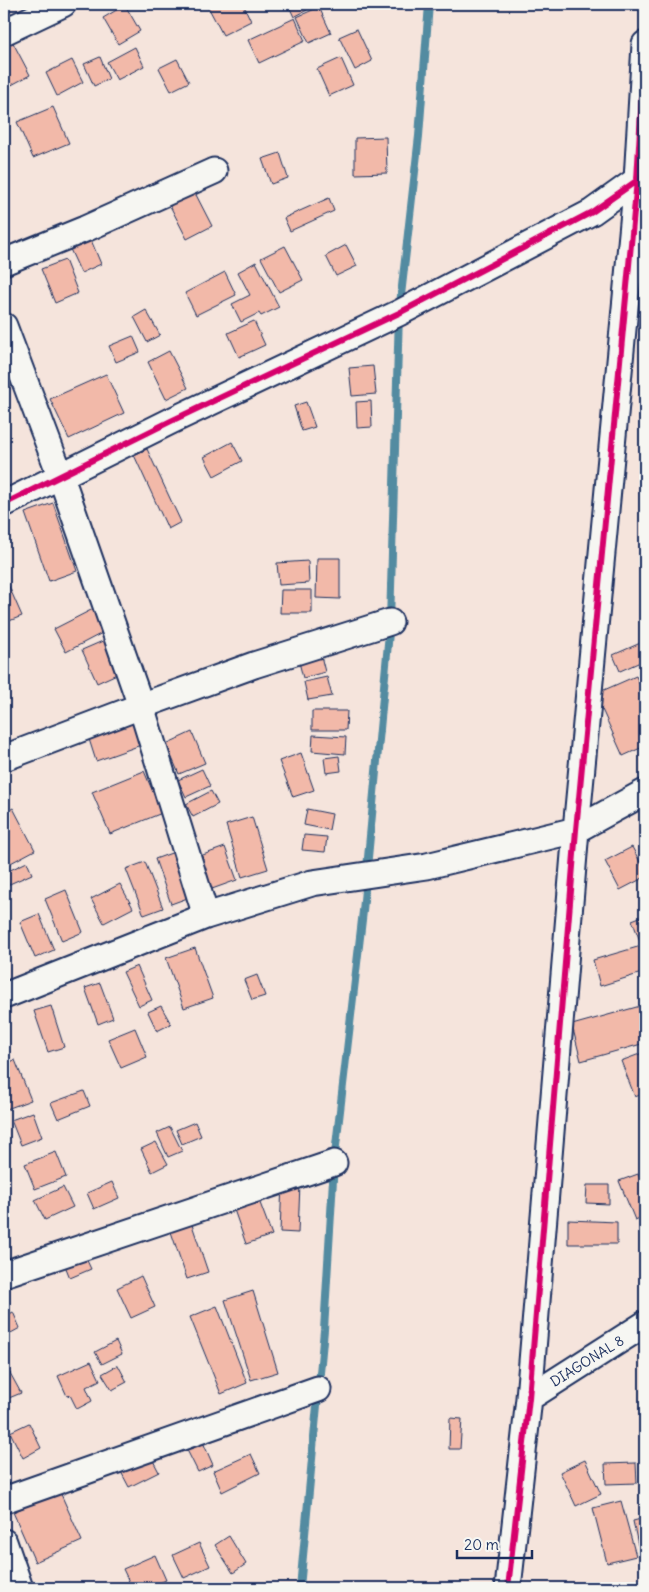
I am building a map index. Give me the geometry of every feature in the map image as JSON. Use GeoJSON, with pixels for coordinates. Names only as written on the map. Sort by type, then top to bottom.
{"type":"FeatureCollection","features":[{"type":"Feature","properties":{"kind":"street"},"geometry":{"type":"LineString","coordinates":[[4,32],[63,4]]}},
{"type":"Feature","properties":{"kind":"street"},"geometry":{"type":"LineString","coordinates":[[508,1588],[529,1398],[576,830],[641,177],[645,44]]}},
{"type":"Feature","properties":{"kind":"street"},"geometry":{"type":"LineString","coordinates":[[4,262],[85,229],[214,170]]}},
{"type":"Feature","properties":{"kind":"street"},"geometry":{"type":"LineString","coordinates":[[4,504],[180,417],[399,313],[592,212],[641,177]]}},
{"type":"Feature","properties":{"kind":"street"},"geometry":{"type":"LineString","coordinates":[[4,326],[61,477],[140,706],[206,916]]}},
{"type":"Feature","properties":{"kind":"street"},"geometry":{"type":"LineString","coordinates":[[4,758],[254,665],[390,622]]}},
{"type":"Feature","properties":{"kind":"street"},"geometry":{"type":"LineString","coordinates":[[4,996],[206,916],[312,883],[427,866],[576,830],[645,792]]}},
{"type":"Feature","properties":{"kind":"street"},"geometry":{"type":"LineString","coordinates":[[4,1274],[334,1163]]}},
{"type":"Feature","properties":{"kind":"street","name":"DIAGONAL 8"},"geometry":{"type":"LineString","coordinates":[[529,1398],[645,1324]]}},
{"type":"Feature","properties":{"kind":"street"},"geometry":{"type":"LineString","coordinates":[[4,1500],[318,1389]]}},
{"type":"Feature","properties":{"kind":"street"},"geometry":{"type":"LineString","coordinates":[[4,1542],[20,1588]]}},
{"type":"Feature","properties":{"kind":"building"},"geometry":{"type":"Polygon","coordinates":[[[243,4],[251,21],[223,35],[207,5],[243,4]]]}},
{"type":"Feature","properties":{"kind":"building"},"geometry":{"type":"Polygon","coordinates":[[[288,4],[304,4],[307,10],[294,17],[288,4]]]}},
{"type":"Feature","properties":{"kind":"building"},"geometry":{"type":"Polygon","coordinates":[[[125,5],[140,31],[118,44],[103,18],[125,5]]]}},
{"type":"Feature","properties":{"kind":"building"},"geometry":{"type":"Polygon","coordinates":[[[319,7],[331,33],[309,43],[297,17],[319,7]]]}},
{"type":"Feature","properties":{"kind":"building"},"geometry":{"type":"Polygon","coordinates":[[[295,18],[305,41],[259,63],[248,40],[295,18]]]}},
{"type":"Feature","properties":{"kind":"building"},"geometry":{"type":"Polygon","coordinates":[[[357,29],[372,61],[355,70],[339,37],[357,29]]]}},
{"type":"Feature","properties":{"kind":"building"},"geometry":{"type":"Polygon","coordinates":[[[9,35],[30,75],[6,88],[4,84],[4,38],[9,35]]]}},
{"type":"Feature","properties":{"kind":"building"},"geometry":{"type":"Polygon","coordinates":[[[135,47],[144,66],[117,80],[107,62],[135,47]]]}},
{"type":"Feature","properties":{"kind":"building"},"geometry":{"type":"Polygon","coordinates":[[[100,57],[109,79],[94,86],[84,64],[100,57]]]}},
{"type":"Feature","properties":{"kind":"building"},"geometry":{"type":"Polygon","coordinates":[[[341,58],[353,85],[329,96],[317,69],[341,58]]]}},
{"type":"Feature","properties":{"kind":"building"},"geometry":{"type":"Polygon","coordinates":[[[177,59],[189,82],[171,91],[159,68],[177,59]]]}},
{"type":"Feature","properties":{"kind":"building"},"geometry":{"type":"Polygon","coordinates":[[[72,60],[83,82],[57,96],[46,73],[72,60]]]}},
{"type":"Feature","properties":{"kind":"building"},"geometry":{"type":"Polygon","coordinates":[[[53,107],[69,143],[33,158],[17,122],[53,107]]]}},
{"type":"Feature","properties":{"kind":"building"},"geometry":{"type":"Polygon","coordinates":[[[386,137],[387,173],[355,174],[355,138],[386,137]]]}},
{"type":"Feature","properties":{"kind":"building"},"geometry":{"type":"Polygon","coordinates":[[[280,153],[288,178],[271,184],[262,159],[280,153]]]}},
{"type":"Feature","properties":{"kind":"building"},"geometry":{"type":"Polygon","coordinates":[[[192,187],[212,226],[187,239],[167,200],[192,187]]]}},
{"type":"Feature","properties":{"kind":"building"},"geometry":{"type":"Polygon","coordinates":[[[329,198],[334,211],[290,231],[284,218],[329,198]]]}},
{"type":"Feature","properties":{"kind":"building"},"geometry":{"type":"Polygon","coordinates":[[[91,240],[101,264],[81,273],[70,249],[91,240]]]}},
{"type":"Feature","properties":{"kind":"building"},"geometry":{"type":"Polygon","coordinates":[[[346,245],[357,266],[336,276],[326,256],[346,245]]]}},
{"type":"Feature","properties":{"kind":"building"},"geometry":{"type":"Polygon","coordinates":[[[285,246],[303,280],[279,292],[261,258],[285,246]]]}},
{"type":"Feature","properties":{"kind":"building"},"geometry":{"type":"Polygon","coordinates":[[[65,260],[78,293],[55,303],[41,269],[65,260]]]}},
{"type":"Feature","properties":{"kind":"building"},"geometry":{"type":"Polygon","coordinates":[[[256,262],[279,307],[261,316],[259,313],[241,322],[232,304],[250,295],[238,272],[256,262]]]}},
{"type":"Feature","properties":{"kind":"building"},"geometry":{"type":"Polygon","coordinates":[[[225,272],[236,295],[196,315],[185,293],[225,272]]]}},
{"type":"Feature","properties":{"kind":"building"},"geometry":{"type":"Polygon","coordinates":[[[146,310],[160,335],[147,342],[134,317],[146,310]]]}},
{"type":"Feature","properties":{"kind":"building"},"geometry":{"type":"Polygon","coordinates":[[[254,321],[265,345],[239,357],[228,333],[254,321]]]}},
{"type":"Feature","properties":{"kind":"building"},"geometry":{"type":"Polygon","coordinates":[[[133,336],[140,352],[116,362],[109,346],[133,336]]]}},
{"type":"Feature","properties":{"kind":"building"},"geometry":{"type":"Polygon","coordinates":[[[169,351],[188,388],[166,399],[148,362],[169,351]]]}},
{"type":"Feature","properties":{"kind":"building"},"geometry":{"type":"Polygon","coordinates":[[[373,366],[376,394],[352,396],[349,368],[373,366]]]}},
{"type":"Feature","properties":{"kind":"building"},"geometry":{"type":"Polygon","coordinates":[[[106,374],[124,413],[69,439],[50,399],[106,374]]]}},
{"type":"Feature","properties":{"kind":"building"},"geometry":{"type":"Polygon","coordinates":[[[371,401],[372,427],[357,428],[356,402],[371,401]]]}},
{"type":"Feature","properties":{"kind":"building"},"geometry":{"type":"Polygon","coordinates":[[[306,402],[315,427],[302,431],[294,406],[306,402]]]}},
{"type":"Feature","properties":{"kind":"building"},"geometry":{"type":"Polygon","coordinates":[[[232,442],[242,461],[214,476],[204,457],[232,442]]]}},
{"type":"Feature","properties":{"kind":"building"},"geometry":{"type":"Polygon","coordinates":[[[147,449],[181,522],[168,529],[134,455],[147,449]]]}},
{"type":"Feature","properties":{"kind":"building"},"geometry":{"type":"Polygon","coordinates":[[[53,503],[77,571],[49,581],[25,513],[53,503]]]}},
{"type":"Feature","properties":{"kind":"building"},"geometry":{"type":"Polygon","coordinates":[[[317,558],[340,558],[340,599],[316,598],[317,558]]]}},
{"type":"Feature","properties":{"kind":"building"},"geometry":{"type":"Polygon","coordinates":[[[308,561],[309,583],[279,585],[277,563],[308,561]]]}},
{"type":"Feature","properties":{"kind":"building"},"geometry":{"type":"Polygon","coordinates":[[[7,582],[22,616],[4,623],[4,583],[7,582]]]}},
{"type":"Feature","properties":{"kind":"building"},"geometry":{"type":"Polygon","coordinates":[[[281,590],[312,590],[312,613],[280,613],[281,590]]]}},
{"type":"Feature","properties":{"kind":"building"},"geometry":{"type":"Polygon","coordinates":[[[95,608],[106,631],[66,652],[54,629],[95,608]]]}},
{"type":"Feature","properties":{"kind":"building"},"geometry":{"type":"Polygon","coordinates":[[[105,640],[119,673],[97,683],[82,650],[105,640]]]}},
{"type":"Feature","properties":{"kind":"building"},"geometry":{"type":"Polygon","coordinates":[[[645,641],[645,660],[620,671],[613,655],[645,641]]]}},
{"type":"Feature","properties":{"kind":"building"},"geometry":{"type":"Polygon","coordinates":[[[321,656],[325,672],[303,678],[299,662],[321,656]]]}},
{"type":"Feature","properties":{"kind":"building"},"geometry":{"type":"Polygon","coordinates":[[[636,676],[645,697],[645,746],[623,756],[595,694],[636,676]]]}},
{"type":"Feature","properties":{"kind":"building"},"geometry":{"type":"Polygon","coordinates":[[[327,677],[332,696],[308,700],[304,682],[327,677]]]}},
{"type":"Feature","properties":{"kind":"building"},"geometry":{"type":"Polygon","coordinates":[[[312,711],[347,711],[346,730],[312,730],[312,711]]]}},
{"type":"Feature","properties":{"kind":"building"},"geometry":{"type":"Polygon","coordinates":[[[132,721],[141,745],[96,761],[88,736],[132,721]]]}},
{"type":"Feature","properties":{"kind":"building"},"geometry":{"type":"Polygon","coordinates":[[[192,732],[205,763],[179,774],[166,744],[192,732]]]}},
{"type":"Feature","properties":{"kind":"building"},"geometry":{"type":"Polygon","coordinates":[[[313,735],[346,737],[345,754],[312,751],[313,735]]]}},
{"type":"Feature","properties":{"kind":"building"},"geometry":{"type":"Polygon","coordinates":[[[301,753],[314,790],[293,797],[279,761],[301,753]]]}},
{"type":"Feature","properties":{"kind":"building"},"geometry":{"type":"Polygon","coordinates":[[[339,756],[341,771],[326,773],[324,758],[339,756]]]}},
{"type":"Feature","properties":{"kind":"building"},"geometry":{"type":"Polygon","coordinates":[[[202,769],[210,786],[186,797],[178,780],[202,769]]]}},
{"type":"Feature","properties":{"kind":"building"},"geometry":{"type":"Polygon","coordinates":[[[144,771],[162,813],[110,834],[92,792],[144,771]]]}},
{"type":"Feature","properties":{"kind":"building"},"geometry":{"type":"Polygon","coordinates":[[[211,791],[218,804],[193,817],[186,804],[211,791]]]}},
{"type":"Feature","properties":{"kind":"building"},"geometry":{"type":"Polygon","coordinates":[[[13,808],[35,850],[7,865],[4,859],[4,813],[13,808]]]}},
{"type":"Feature","properties":{"kind":"building"},"geometry":{"type":"Polygon","coordinates":[[[307,809],[332,814],[329,830],[304,825],[307,809]]]}},
{"type":"Feature","properties":{"kind":"building"},"geometry":{"type":"Polygon","coordinates":[[[252,817],[268,869],[242,877],[226,825],[252,817]]]}},
{"type":"Feature","properties":{"kind":"building"},"geometry":{"type":"Polygon","coordinates":[[[304,835],[327,837],[325,852],[302,850],[304,835]]]}},
{"type":"Feature","properties":{"kind":"building"},"geometry":{"type":"Polygon","coordinates":[[[225,847],[237,880],[212,889],[200,856],[225,847]]]}},
{"type":"Feature","properties":{"kind":"building"},"geometry":{"type":"Polygon","coordinates":[[[632,847],[645,871],[645,877],[620,890],[605,861],[632,847]]]}},
{"type":"Feature","properties":{"kind":"building"},"geometry":{"type":"Polygon","coordinates":[[[177,851],[193,896],[171,904],[155,859],[177,851]]]}},
{"type":"Feature","properties":{"kind":"building"},"geometry":{"type":"Polygon","coordinates":[[[27,862],[32,874],[5,886],[4,873],[27,862]]]}},
{"type":"Feature","properties":{"kind":"building"},"geometry":{"type":"Polygon","coordinates":[[[145,862],[163,908],[144,915],[126,869],[145,862]]]}},
{"type":"Feature","properties":{"kind":"building"},"geometry":{"type":"Polygon","coordinates":[[[120,884],[133,908],[104,923],[91,899],[120,884]]]}},
{"type":"Feature","properties":{"kind":"building"},"geometry":{"type":"Polygon","coordinates":[[[66,890],[83,932],[62,941],[45,899],[66,890]]]}},
{"type":"Feature","properties":{"kind":"building"},"geometry":{"type":"Polygon","coordinates":[[[39,914],[54,950],[35,958],[20,922],[39,914]]]}},
{"type":"Feature","properties":{"kind":"building"},"geometry":{"type":"Polygon","coordinates":[[[645,915],[645,939],[640,941],[632,920],[645,915]]]}},
{"type":"Feature","properties":{"kind":"building"},"geometry":{"type":"Polygon","coordinates":[[[641,946],[645,961],[645,972],[600,986],[593,960],[641,946]]]}},
{"type":"Feature","properties":{"kind":"building"},"geometry":{"type":"Polygon","coordinates":[[[195,948],[213,998],[184,1008],[166,958],[195,948]]]}},
{"type":"Feature","properties":{"kind":"building"},"geometry":{"type":"Polygon","coordinates":[[[137,966],[152,1000],[139,1006],[123,972],[137,966]]]}},
{"type":"Feature","properties":{"kind":"building"},"geometry":{"type":"Polygon","coordinates":[[[257,975],[265,996],[252,1000],[244,980],[257,975]]]}},
{"type":"Feature","properties":{"kind":"building"},"geometry":{"type":"Polygon","coordinates":[[[100,983],[113,1018],[98,1024],[85,988],[100,983]]]}},
{"type":"Feature","properties":{"kind":"building"},"geometry":{"type":"Polygon","coordinates":[[[644,1005],[645,1043],[581,1061],[572,1025],[644,1005]]]}},
{"type":"Feature","properties":{"kind":"building"},"geometry":{"type":"Polygon","coordinates":[[[51,1006],[64,1047],[48,1052],[34,1011],[51,1006]]]}},
{"type":"Feature","properties":{"kind":"building"},"geometry":{"type":"Polygon","coordinates":[[[161,1006],[171,1024],[157,1031],[148,1012],[161,1006]]]}},
{"type":"Feature","properties":{"kind":"building"},"geometry":{"type":"Polygon","coordinates":[[[135,1028],[147,1057],[121,1068],[108,1039],[135,1028]]]}},
{"type":"Feature","properties":{"kind":"building"},"geometry":{"type":"Polygon","coordinates":[[[645,1052],[645,1093],[635,1097],[621,1061],[645,1052]]]}},
{"type":"Feature","properties":{"kind":"building"},"geometry":{"type":"Polygon","coordinates":[[[15,1060],[31,1100],[4,1110],[4,1064],[15,1060]]]}},
{"type":"Feature","properties":{"kind":"building"},"geometry":{"type":"Polygon","coordinates":[[[84,1091],[90,1106],[58,1119],[51,1103],[84,1091]]]}},
{"type":"Feature","properties":{"kind":"building"},"geometry":{"type":"Polygon","coordinates":[[[33,1112],[42,1137],[21,1145],[11,1120],[33,1112]]]}},
{"type":"Feature","properties":{"kind":"building"},"geometry":{"type":"Polygon","coordinates":[[[195,1122],[201,1136],[182,1144],[176,1130],[195,1122]]]}},
{"type":"Feature","properties":{"kind":"building"},"geometry":{"type":"Polygon","coordinates":[[[170,1127],[182,1151],[168,1157],[157,1133],[170,1127]]]}},
{"type":"Feature","properties":{"kind":"building"},"geometry":{"type":"Polygon","coordinates":[[[156,1142],[168,1164],[152,1172],[141,1149],[156,1142]]]}},
{"type":"Feature","properties":{"kind":"building"},"geometry":{"type":"Polygon","coordinates":[[[56,1152],[66,1177],[35,1189],[25,1164],[56,1152]]]}},
{"type":"Feature","properties":{"kind":"building"},"geometry":{"type":"Polygon","coordinates":[[[638,1174],[645,1191],[645,1216],[635,1220],[619,1181],[638,1174]]]}},
{"type":"Feature","properties":{"kind":"building"},"geometry":{"type":"Polygon","coordinates":[[[112,1182],[119,1198],[94,1209],[87,1193],[112,1182]]]}},
{"type":"Feature","properties":{"kind":"building"},"geometry":{"type":"Polygon","coordinates":[[[282,1183],[300,1184],[298,1233],[280,1232],[282,1183]]]}},
{"type":"Feature","properties":{"kind":"building"},"geometry":{"type":"Polygon","coordinates":[[[587,1185],[609,1185],[609,1204],[586,1203],[587,1185]]]}},
{"type":"Feature","properties":{"kind":"building"},"geometry":{"type":"Polygon","coordinates":[[[63,1187],[73,1207],[45,1220],[35,1200],[63,1187]]]}},
{"type":"Feature","properties":{"kind":"building"},"geometry":{"type":"Polygon","coordinates":[[[257,1195],[272,1235],[246,1244],[232,1204],[257,1195]]]}},
{"type":"Feature","properties":{"kind":"building"},"geometry":{"type":"Polygon","coordinates":[[[189,1216],[208,1272],[187,1279],[168,1223],[189,1216]]]}},
{"type":"Feature","properties":{"kind":"building"},"geometry":{"type":"Polygon","coordinates":[[[568,1220],[617,1222],[617,1244],[568,1244],[568,1220]]]}},
{"type":"Feature","properties":{"kind":"building"},"geometry":{"type":"Polygon","coordinates":[[[84,1254],[91,1269],[70,1278],[64,1263],[84,1254]]]}},
{"type":"Feature","properties":{"kind":"building"},"geometry":{"type":"Polygon","coordinates":[[[141,1276],[155,1307],[131,1318],[117,1288],[141,1276]]]}},
{"type":"Feature","properties":{"kind":"building"},"geometry":{"type":"Polygon","coordinates":[[[253,1291],[278,1372],[251,1380],[225,1300],[253,1291]]]}},
{"type":"Feature","properties":{"kind":"building"},"geometry":{"type":"Polygon","coordinates":[[[217,1306],[247,1383],[221,1394],[190,1317],[217,1306]]]}},
{"type":"Feature","properties":{"kind":"building"},"geometry":{"type":"Polygon","coordinates":[[[13,1312],[20,1328],[9,1334],[4,1317],[13,1312]]]}},
{"type":"Feature","properties":{"kind":"building"},"geometry":{"type":"Polygon","coordinates":[[[116,1341],[122,1354],[102,1364],[95,1352],[116,1341]]]}},
{"type":"Feature","properties":{"kind":"building"},"geometry":{"type":"Polygon","coordinates":[[[91,1361],[100,1380],[86,1387],[92,1401],[77,1409],[70,1395],[67,1396],[58,1376],[91,1361]]]}},
{"type":"Feature","properties":{"kind":"building"},"geometry":{"type":"Polygon","coordinates":[[[118,1365],[127,1382],[112,1390],[102,1374],[118,1365]]]}},
{"type":"Feature","properties":{"kind":"building"},"geometry":{"type":"Polygon","coordinates":[[[10,1373],[21,1393],[9,1398],[4,1388],[4,1376],[10,1373]]]}},
{"type":"Feature","properties":{"kind":"building"},"geometry":{"type":"Polygon","coordinates":[[[450,1418],[462,1419],[460,1449],[449,1449],[450,1418]]]}},
{"type":"Feature","properties":{"kind":"building"},"geometry":{"type":"Polygon","coordinates":[[[29,1423],[41,1448],[23,1458],[10,1432],[29,1423]]]}},
{"type":"Feature","properties":{"kind":"building"},"geometry":{"type":"Polygon","coordinates":[[[202,1440],[213,1465],[198,1472],[186,1448],[202,1440]]]}},
{"type":"Feature","properties":{"kind":"building"},"geometry":{"type":"Polygon","coordinates":[[[149,1453],[159,1472],[129,1487],[119,1468],[149,1453]]]}},
{"type":"Feature","properties":{"kind":"building"},"geometry":{"type":"Polygon","coordinates":[[[251,1454],[260,1473],[222,1492],[213,1471],[251,1454]]]}},
{"type":"Feature","properties":{"kind":"building"},"geometry":{"type":"Polygon","coordinates":[[[585,1460],[601,1494],[576,1506],[560,1472],[585,1460]]]}},
{"type":"Feature","properties":{"kind":"building"},"geometry":{"type":"Polygon","coordinates":[[[636,1463],[637,1483],[606,1484],[605,1464],[636,1463]]]}},
{"type":"Feature","properties":{"kind":"building"},"geometry":{"type":"Polygon","coordinates":[[[60,1492],[82,1541],[35,1562],[13,1512],[60,1492]]]}},
{"type":"Feature","properties":{"kind":"building"},"geometry":{"type":"Polygon","coordinates":[[[621,1501],[636,1556],[607,1563],[593,1508],[621,1501]]]}},
{"type":"Feature","properties":{"kind":"building"},"geometry":{"type":"Polygon","coordinates":[[[645,1518],[645,1543],[638,1545],[633,1521],[645,1518]]]}},
{"type":"Feature","properties":{"kind":"building"},"geometry":{"type":"Polygon","coordinates":[[[229,1536],[246,1564],[233,1573],[215,1545],[229,1536]]]}},
{"type":"Feature","properties":{"kind":"building"},"geometry":{"type":"Polygon","coordinates":[[[199,1543],[210,1566],[184,1578],[173,1555],[199,1543]]]}},
{"type":"Feature","properties":{"kind":"building"},"geometry":{"type":"Polygon","coordinates":[[[155,1555],[166,1580],[148,1588],[132,1588],[123,1569],[155,1555]]]}},
{"type":"Feature","properties":{"kind":"waterway"},"geometry":{"type":"LineString","coordinates":[[300,1588],[324,1330],[334,1163],[363,911],[390,622],[399,313],[419,136],[429,4]]}},
{"type":"Feature","properties":{"kind":"cycle path"},"geometry":{"type":"LineString","coordinates":[[508,1588],[529,1398],[576,830],[637,180],[645,44]]}},
{"type":"Feature","properties":{"kind":"cycle path"},"geometry":{"type":"LineString","coordinates":[[4,504],[171,421],[399,313],[592,212],[642,177]]}}]}
